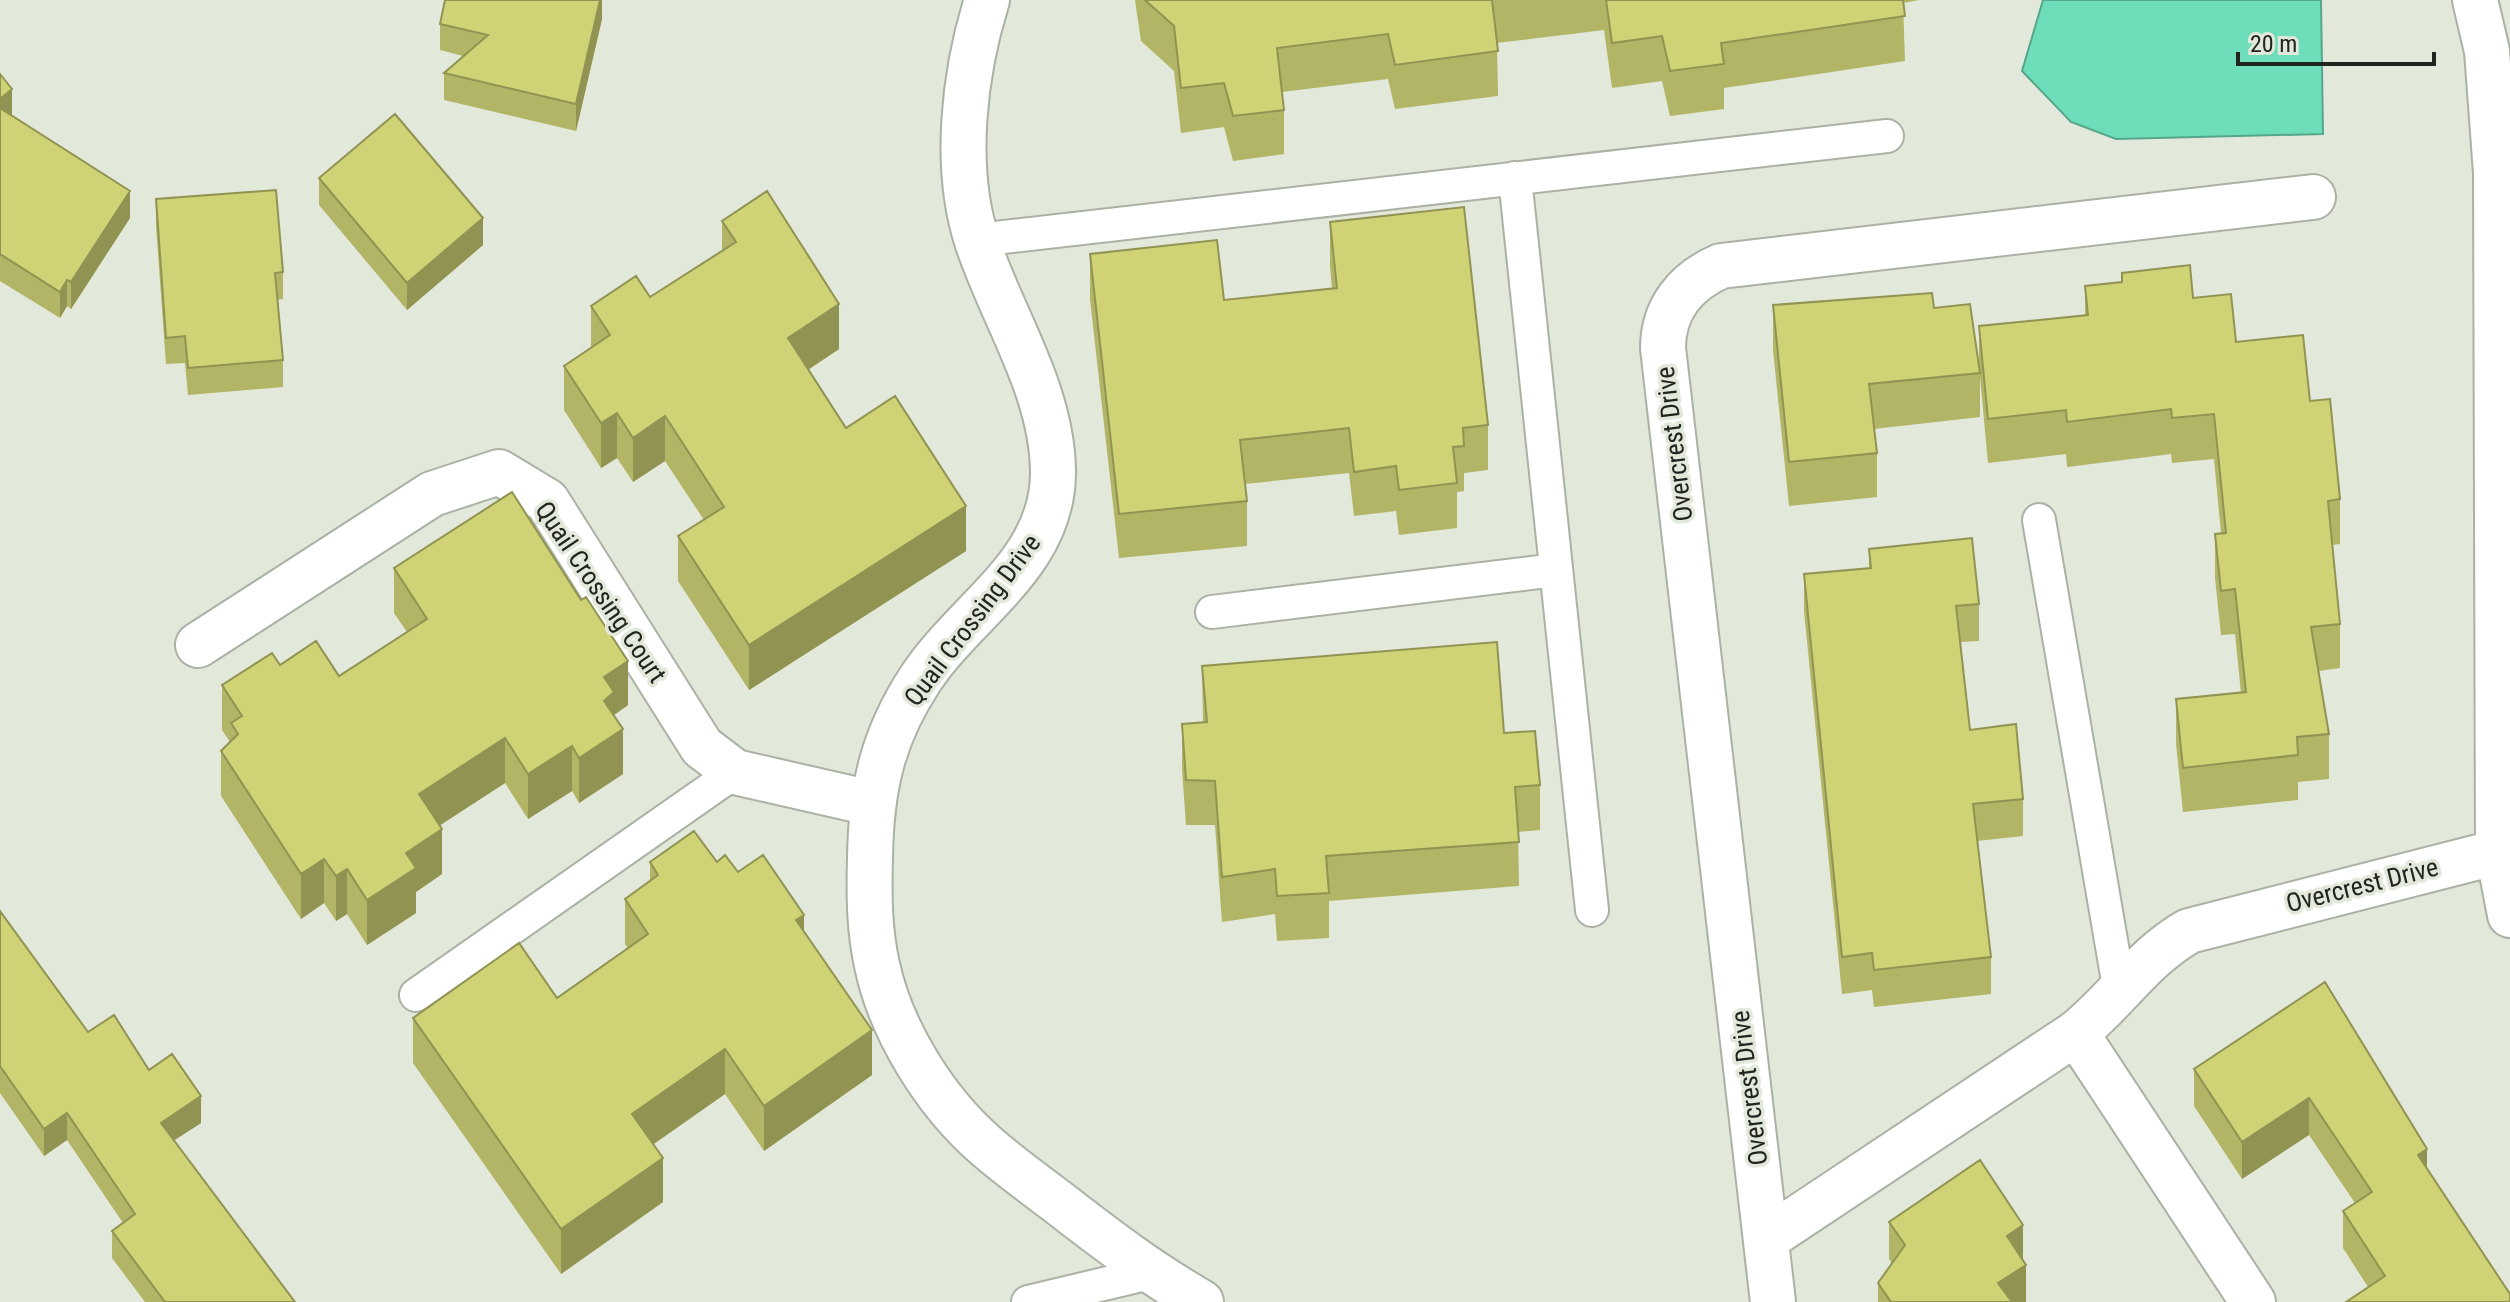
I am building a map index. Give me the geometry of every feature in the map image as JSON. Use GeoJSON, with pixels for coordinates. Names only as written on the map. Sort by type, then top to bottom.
{"type":"FeatureCollection","features":[{"type":"Feature","properties":{"kind":"street","name":"Quail Crossing Drive"},"geometry":{"type":"LineString","coordinates":[[987,0],[979,26],[966,107],[966,196],[977,240],[1045,409],[1053,471],[1049,510],[1024,561],[936,659],[906,704],[886,746],[871,803],[870,930],[877,969],[902,1035],[945,1103],[984,1144],[1150,1273],[1201,1302]]}},
{"type":"Feature","properties":{"kind":"street"},"geometry":{"type":"LineString","coordinates":[[2475,0],[2487,51],[2496,173],[2502,401],[2498,852],[2510,915]]}},
{"type":"Feature","properties":{"kind":"street","name":"Overcrest Drive"},"geometry":{"type":"LineString","coordinates":[[1773,1302],[1663,348],[1672,306],[1687,286],[1721,266],[2313,197]]}},
{"type":"Feature","properties":{"kind":"street","name":"Quail Crossing Court"},"geometry":{"type":"LineString","coordinates":[[198,645],[432,494],[499,472],[547,501],[702,747],[735,772],[871,803]]}},
{"type":"Feature","properties":{"kind":"street","name":"Overcrest Drive"},"geometry":{"type":"LineString","coordinates":[[1766,1239],[2076,1033],[2120,993],[2145,961],[2198,927],[2498,852]]}},
{"type":"Feature","properties":{"kind":"street"},"geometry":{"type":"LineString","coordinates":[[2076,1033],[2253,1302]]}},
{"type":"Feature","properties":{"kind":"lane"},"geometry":{"type":"LineString","coordinates":[[977,240],[1887,136]]}},
{"type":"Feature","properties":{"kind":"lane"},"geometry":{"type":"LineString","coordinates":[[1515,178],[1592,910]]}},
{"type":"Feature","properties":{"kind":"lane"},"geometry":{"type":"LineString","coordinates":[[2039,520],[2120,993]]}},
{"type":"Feature","properties":{"kind":"lane"},"geometry":{"type":"LineString","coordinates":[[1212,612],[1556,570]]}},
{"type":"Feature","properties":{"kind":"lane"},"geometry":{"type":"LineString","coordinates":[[416,995],[735,772]]}},
{"type":"Feature","properties":{"kind":"lane"},"geometry":{"type":"LineString","coordinates":[[1028,1302],[1150,1273]]}},
{"type":"Feature","properties":{"kind":"shaded area"},"geometry":{"type":"Polygon","coordinates":[[[2043,0],[2321,0],[2323,134],[2116,139],[2071,122],[2022,71],[2043,0]]]}},
{"type":"Feature","properties":{"kind":"building"},"geometry":{"type":"Polygon","coordinates":[[[445,0],[600,0],[576,104],[444,73],[488,35],[440,24],[445,0]]]}},
{"type":"Feature","properties":{"kind":"building"},"geometry":{"type":"Polygon","coordinates":[[[1145,0],[1492,0],[1498,51],[1395,65],[1388,34],[1277,48],[1284,110],[1233,116],[1224,83],[1181,88],[1174,26],[1145,0]]]}},
{"type":"Feature","properties":{"kind":"building"},"geometry":{"type":"Polygon","coordinates":[[[1606,0],[1903,0],[1905,16],[1721,43],[1724,64],[1670,71],[1662,36],[1612,43],[1606,0]]]}},
{"type":"Feature","properties":{"kind":"building"},"geometry":{"type":"Polygon","coordinates":[[[0,74],[12,89],[0,99],[0,74]]]}},
{"type":"Feature","properties":{"kind":"building"},"geometry":{"type":"Polygon","coordinates":[[[0,108],[130,191],[71,282],[67,280],[60,292],[0,254],[0,108]]]}},
{"type":"Feature","properties":{"kind":"building"},"geometry":{"type":"Polygon","coordinates":[[[395,114],[483,218],[407,283],[319,178],[395,114]]]}},
{"type":"Feature","properties":{"kind":"building"},"geometry":{"type":"Polygon","coordinates":[[[276,190],[283,272],[275,273],[283,360],[188,368],[185,336],[166,338],[156,199],[276,190]]]}},
{"type":"Feature","properties":{"kind":"building"},"geometry":{"type":"Polygon","coordinates":[[[767,191],[839,304],[788,338],[846,428],[895,396],[966,506],[749,645],[678,536],[724,507],[665,416],[633,438],[617,413],[601,423],[564,366],[610,335],[591,306],[636,276],[650,297],[736,242],[722,221],[767,191]]]}},
{"type":"Feature","properties":{"kind":"building"},"geometry":{"type":"Polygon","coordinates":[[[1464,207],[1488,425],[1463,428],[1464,446],[1453,447],[1457,483],[1399,490],[1396,466],[1354,472],[1349,428],[1240,440],[1247,501],[1119,514],[1090,254],[1217,240],[1224,300],[1337,288],[1330,222],[1464,207]]]}},
{"type":"Feature","properties":{"kind":"building"},"geometry":{"type":"Polygon","coordinates":[[[2190,265],[2193,298],[2231,294],[2236,342],[2303,335],[2310,401],[2330,399],[2340,499],[2328,501],[2340,624],[2311,627],[2329,734],[2297,737],[2298,755],[2183,768],[2176,699],[2246,692],[2235,589],[2221,591],[2215,534],[2226,533],[2214,414],[2172,418],[2171,409],[2067,422],[2066,410],[1988,419],[1979,326],[2088,315],[2085,286],[2122,282],[2122,273],[2190,265]]]}},
{"type":"Feature","properties":{"kind":"building"},"geometry":{"type":"Polygon","coordinates":[[[1932,293],[1934,308],[1970,304],[1980,373],[1869,384],[1877,453],[1789,462],[1773,305],[1932,293]]]}},
{"type":"Feature","properties":{"kind":"building"},"geometry":{"type":"Polygon","coordinates":[[[512,492],[581,600],[586,597],[628,661],[604,677],[614,692],[604,701],[623,729],[579,758],[572,746],[528,774],[505,738],[419,794],[442,829],[406,853],[416,868],[367,900],[347,869],[336,876],[324,859],[301,874],[221,751],[238,734],[231,723],[242,716],[222,685],[272,653],[280,665],[316,641],[339,676],[427,619],[394,568],[512,492]]]}},
{"type":"Feature","properties":{"kind":"building"},"geometry":{"type":"Polygon","coordinates":[[[1972,538],[1979,604],[1956,606],[1970,730],[2016,724],[2023,799],[1973,804],[1991,957],[1874,970],[1872,953],[1842,957],[1804,574],[1871,568],[1869,549],[1972,538]]]}},
{"type":"Feature","properties":{"kind":"building"},"geometry":{"type":"Polygon","coordinates":[[[1497,642],[1504,733],[1535,731],[1540,785],[1515,787],[1519,842],[1326,856],[1329,893],[1277,896],[1275,869],[1222,877],[1215,781],[1186,780],[1182,724],[1207,722],[1202,666],[1497,642]]]}},
{"type":"Feature","properties":{"kind":"building"},"geometry":{"type":"Polygon","coordinates":[[[694,831],[717,862],[725,855],[738,872],[763,855],[804,915],[796,920],[872,1030],[764,1106],[725,1049],[632,1114],[663,1158],[561,1229],[413,1018],[519,943],[557,998],[648,934],[625,899],[658,875],[650,862],[694,831]]]}},
{"type":"Feature","properties":{"kind":"building"},"geometry":{"type":"Polygon","coordinates":[[[0,911],[88,1032],[114,1015],[149,1070],[172,1054],[201,1096],[161,1123],[295,1302],[165,1302],[112,1231],[135,1214],[67,1113],[44,1129],[0,1066],[0,911]]]}},
{"type":"Feature","properties":{"kind":"building"},"geometry":{"type":"Polygon","coordinates":[[[2325,982],[2427,1149],[2418,1155],[2510,1294],[2510,1302],[2346,1302],[2385,1276],[2343,1211],[2372,1192],[2309,1098],[2242,1142],[2194,1069],[2325,982]]]}},
{"type":"Feature","properties":{"kind":"building"},"geometry":{"type":"Polygon","coordinates":[[[1980,1160],[2023,1225],[2007,1236],[2026,1265],[1998,1283],[2012,1302],[1891,1302],[1878,1283],[1905,1245],[1889,1222],[1980,1160]]]}}]}
